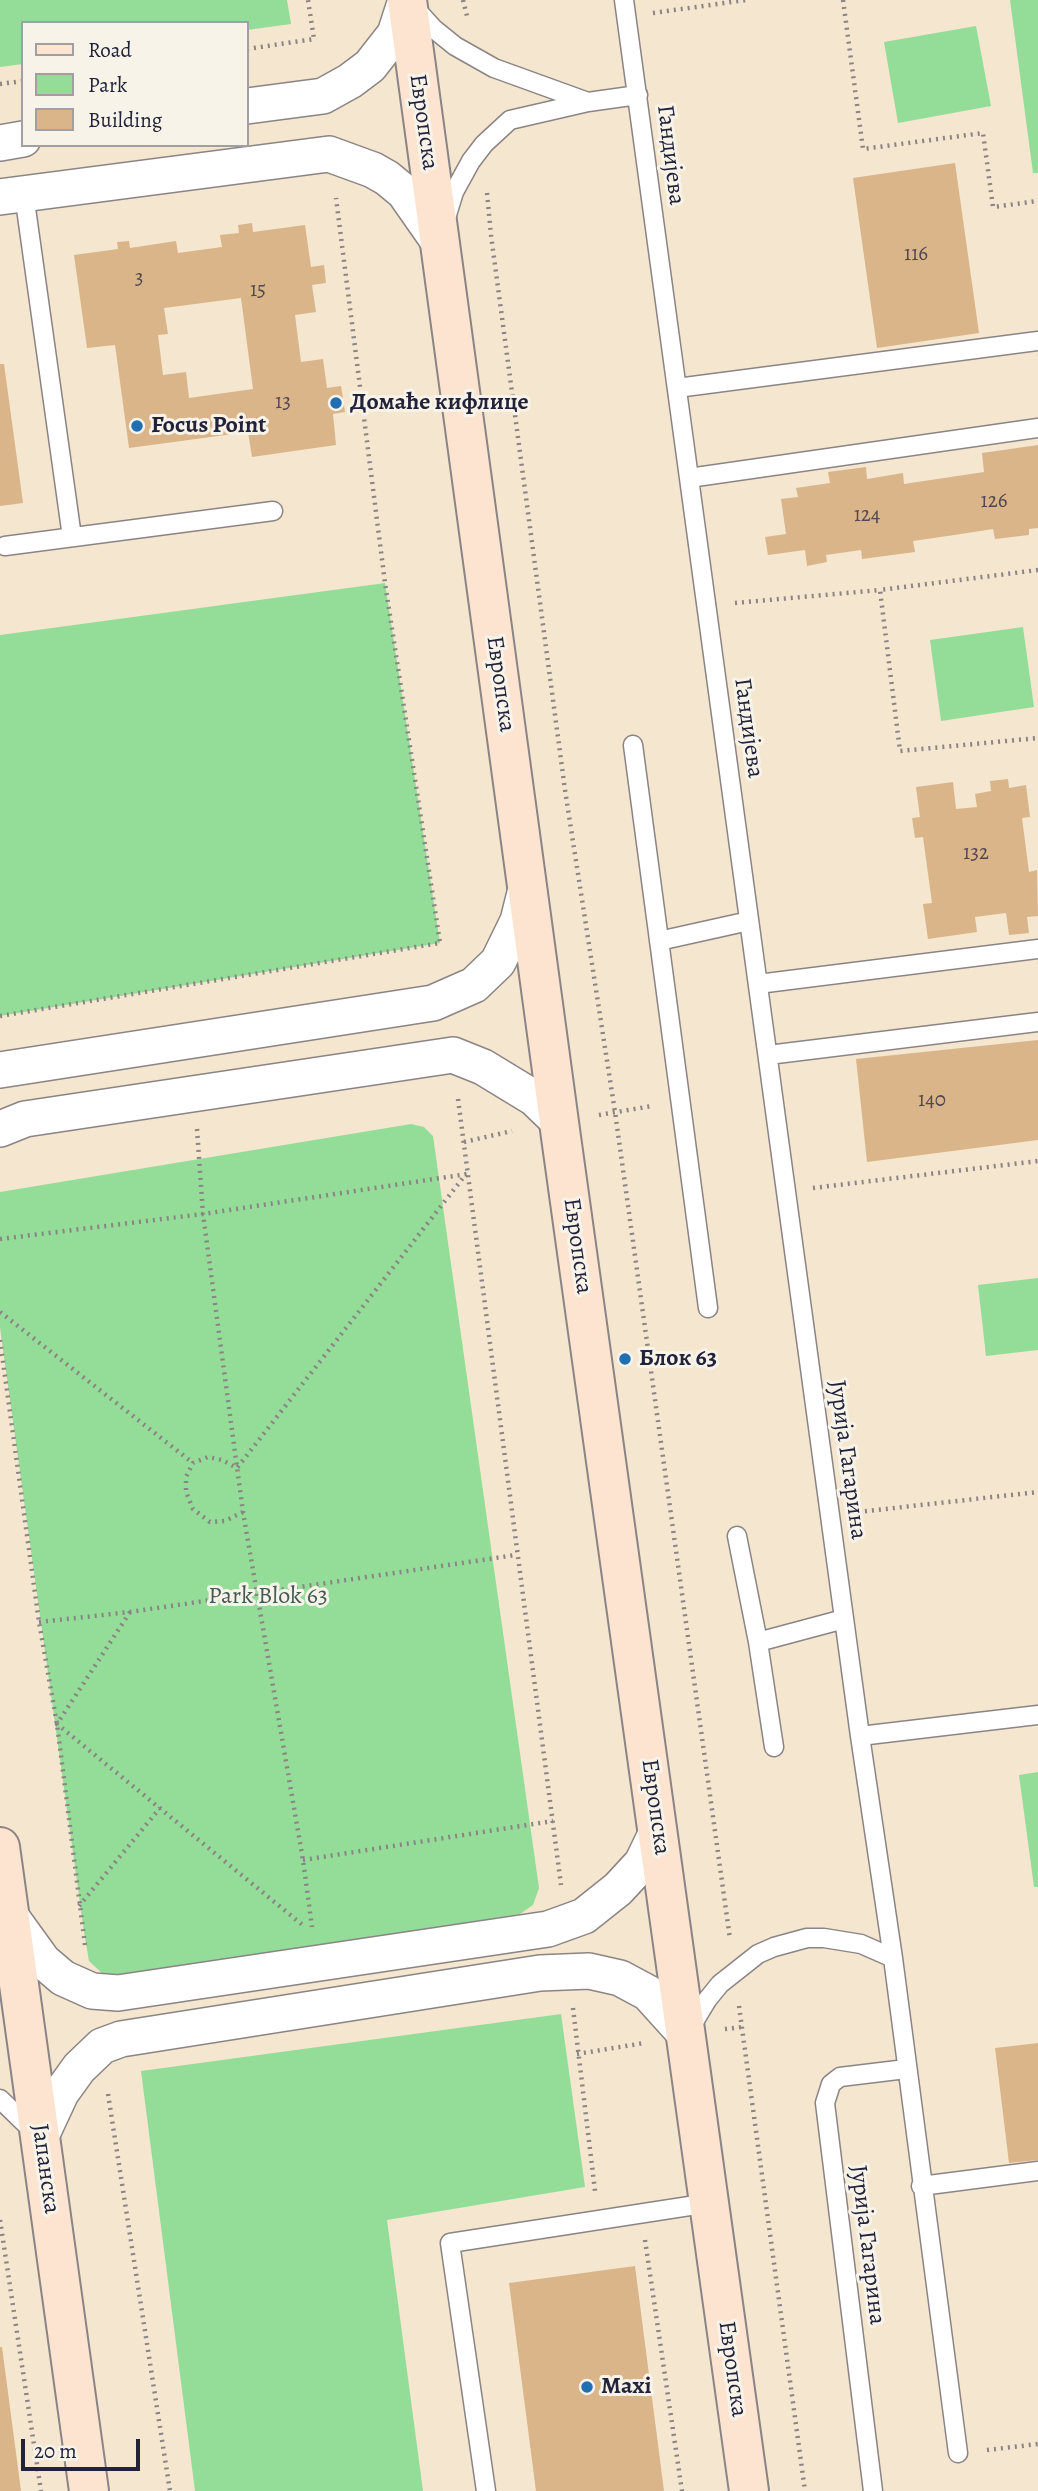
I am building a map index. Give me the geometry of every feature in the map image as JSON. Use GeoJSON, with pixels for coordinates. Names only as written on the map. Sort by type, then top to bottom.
{"type":"FeatureCollection","features":[{"type":"Feature","properties":{"kind":"street"},"geometry":{"type":"LineString","coordinates":[[248,106],[323,96],[350,81],[370,66],[395,34],[407,0]]}},
{"type":"Feature","properties":{"kind":"street","name":"Европска"},"geometry":{"type":"LineString","coordinates":[[407,0],[528,883],[557,1122],[658,1830],[703,2033],[709,2203],[750,2491]]}},
{"type":"Feature","properties":{"kind":"street"},"geometry":{"type":"LineString","coordinates":[[0,143],[21,139]]}},
{"type":"Feature","properties":{"kind":"street"},"geometry":{"type":"LineString","coordinates":[[12,195],[328,154],[373,170],[387,178],[404,192],[439,242]]}},
{"type":"Feature","properties":{"kind":"street"},"geometry":{"type":"LineString","coordinates":[[0,1070],[433,1003],[474,985],[498,962],[518,921],[528,883]]}},
{"type":"Feature","properties":{"kind":"street"},"geometry":{"type":"LineString","coordinates":[[0,1129],[25,1119],[453,1055],[483,1067],[524,1092],[557,1122]]}},
{"type":"Feature","properties":{"kind":"street"},"geometry":{"type":"LineString","coordinates":[[5,1921],[63,1978],[92,1991],[118,1993],[548,1930],[584,1916],[618,1889],[642,1863],[658,1830]]}},
{"type":"Feature","properties":{"kind":"street","name":"Јапанска"},"geometry":{"type":"LineString","coordinates":[[0,1847],[5,1921],[40,2138],[89,2491]]}},
{"type":"Feature","properties":{"kind":"street"},"geometry":{"type":"LineString","coordinates":[[40,2138],[61,2093],[79,2068],[102,2046],[121,2039],[540,1973],[589,1971],[620,1978],[648,1993],[703,2033]]}},
{"type":"Feature","properties":{"kind":"lane","name":"Гандијева"},"geometry":{"type":"LineString","coordinates":[[407,0],[434,29],[455,46],[494,68],[589,102]]}},
{"type":"Feature","properties":{"kind":"lane","name":"Гандијева"},"geometry":{"type":"LineString","coordinates":[[625,8],[786,1191]]}},
{"type":"Feature","properties":{"kind":"lane","name":"Гандијева"},"geometry":{"type":"LineString","coordinates":[[439,242],[454,192],[471,161],[484,144],[510,120],[589,102],[638,95]]}},
{"type":"Feature","properties":{"kind":"lane"},"geometry":{"type":"LineString","coordinates":[[12,195],[72,537]]}},
{"type":"Feature","properties":{"kind":"lane"},"geometry":{"type":"LineString","coordinates":[[677,388],[1038,341]]}},
{"type":"Feature","properties":{"kind":"lane"},"geometry":{"type":"LineString","coordinates":[[689,478],[1038,428]]}},
{"type":"Feature","properties":{"kind":"lane"},"geometry":{"type":"LineString","coordinates":[[5,546],[273,512]]}},
{"type":"Feature","properties":{"kind":"lane"},"geometry":{"type":"LineString","coordinates":[[633,745],[708,1308]]}},
{"type":"Feature","properties":{"kind":"lane"},"geometry":{"type":"LineString","coordinates":[[659,941],[749,921]]}},
{"type":"Feature","properties":{"kind":"lane"},"geometry":{"type":"LineString","coordinates":[[758,984],[1038,949]]}},
{"type":"Feature","properties":{"kind":"lane"},"geometry":{"type":"LineString","coordinates":[[768,1055],[1038,1021]]}},
{"type":"Feature","properties":{"kind":"lane","name":"Јурија Гагарина"},"geometry":{"type":"LineString","coordinates":[[786,1191],[893,1958],[958,2453]]}},
{"type":"Feature","properties":{"kind":"lane"},"geometry":{"type":"LineString","coordinates":[[737,1536],[758,1642],[774,1747]]}},
{"type":"Feature","properties":{"kind":"lane"},"geometry":{"type":"LineString","coordinates":[[758,1642],[844,1619]]}},
{"type":"Feature","properties":{"kind":"lane"},"geometry":{"type":"LineString","coordinates":[[860,1736],[1038,1715]]}},
{"type":"Feature","properties":{"kind":"lane"},"geometry":{"type":"LineString","coordinates":[[703,2033],[707,2000],[734,1971],[758,1954],[807,1938],[841,1939],[862,1944],[893,1958]]}},
{"type":"Feature","properties":{"kind":"lane","name":"Јурија Гагарина"},"geometry":{"type":"LineString","coordinates":[[873,2491],[825,2102],[831,2084],[840,2077],[906,2069]]}},
{"type":"Feature","properties":{"kind":"lane"},"geometry":{"type":"LineString","coordinates":[[0,2099],[40,2138]]}},
{"type":"Feature","properties":{"kind":"lane"},"geometry":{"type":"LineString","coordinates":[[921,2186],[1038,2171]]}},
{"type":"Feature","properties":{"kind":"lane"},"geometry":{"type":"LineString","coordinates":[[486,2491],[450,2244],[709,2203]]}},
{"type":"Feature","properties":{"kind":"path"},"geometry":{"type":"LineString","coordinates":[[248,49],[314,39],[308,0]]}},
{"type":"Feature","properties":{"kind":"path"},"geometry":{"type":"LineString","coordinates":[[625,8],[746,0]]}},
{"type":"Feature","properties":{"kind":"path"},"geometry":{"type":"LineString","coordinates":[[844,0],[863,149],[983,133],[993,207],[1038,201]]}},
{"type":"Feature","properties":{"kind":"path"},"geometry":{"type":"LineString","coordinates":[[0,84],[21,81]]}},
{"type":"Feature","properties":{"kind":"path"},"geometry":{"type":"LineString","coordinates":[[484,144],[491,235],[565,790],[615,1112],[805,2491]]}},
{"type":"Feature","properties":{"kind":"path"},"geometry":{"type":"LineString","coordinates":[[0,1016],[440,943],[385,583],[334,187]]}},
{"type":"Feature","properties":{"kind":"path"},"geometry":{"type":"LineString","coordinates":[[707,606],[880,590],[1038,570]]}},
{"type":"Feature","properties":{"kind":"path"},"geometry":{"type":"LineString","coordinates":[[880,590],[900,751],[1038,738]]}},
{"type":"Feature","properties":{"kind":"path"},"geometry":{"type":"LineString","coordinates":[[457,1088],[516,1555],[562,1887]]}},
{"type":"Feature","properties":{"kind":"path"},"geometry":{"type":"LineString","coordinates":[[464,1142],[557,1122],[681,1101]]}},
{"type":"Feature","properties":{"kind":"path"},"geometry":{"type":"LineString","coordinates":[[184,1131],[210,1126]]}},
{"type":"Feature","properties":{"kind":"path"},"geometry":{"type":"LineString","coordinates":[[57,1724],[312,1933],[303,1860],[243,1512],[203,1214],[197,1128]]}},
{"type":"Feature","properties":{"kind":"path"},"geometry":{"type":"LineString","coordinates":[[786,1191],[1038,1161]]}},
{"type":"Feature","properties":{"kind":"path"},"geometry":{"type":"LineString","coordinates":[[0,1239],[203,1214],[467,1174]]}},
{"type":"Feature","properties":{"kind":"path"},"geometry":{"type":"LineString","coordinates":[[237,1468],[467,1174]]}},
{"type":"Feature","properties":{"kind":"path"},"geometry":{"type":"LineString","coordinates":[[0,1312],[193,1463]]}},
{"type":"Feature","properties":{"kind":"path"},"geometry":{"type":"LineString","coordinates":[[0,1340],[39,1622],[57,1724],[86,1955]]}},
{"type":"Feature","properties":{"kind":"path"},"geometry":{"type":"LineString","coordinates":[[237,1468],[222,1460],[208,1457],[193,1463],[186,1477],[186,1492],[193,1509],[210,1522],[225,1521],[243,1512]]}},
{"type":"Feature","properties":{"kind":"path"},"geometry":{"type":"LineString","coordinates":[[830,1515],[1038,1493]]}},
{"type":"Feature","properties":{"kind":"path"},"geometry":{"type":"LineString","coordinates":[[39,1622],[130,1612],[516,1555]]}},
{"type":"Feature","properties":{"kind":"path"},"geometry":{"type":"LineString","coordinates":[[57,1724],[130,1612]]}},
{"type":"Feature","properties":{"kind":"path"},"geometry":{"type":"LineString","coordinates":[[79,1906],[160,1808]]}},
{"type":"Feature","properties":{"kind":"path"},"geometry":{"type":"LineString","coordinates":[[303,1860],[553,1821]]}},
{"type":"Feature","properties":{"kind":"path"},"geometry":{"type":"LineString","coordinates":[[573,2003],[595,2191],[605,2189]]}},
{"type":"Feature","properties":{"kind":"path"},"geometry":{"type":"LineString","coordinates":[[703,2033],[742,2027]]}},
{"type":"Feature","properties":{"kind":"path"},"geometry":{"type":"LineString","coordinates":[[577,2054],[648,2042]]}},
{"type":"Feature","properties":{"kind":"path"},"geometry":{"type":"LineString","coordinates":[[106,2081],[170,2491]]}},
{"type":"Feature","properties":{"kind":"path"},"geometry":{"type":"LineString","coordinates":[[641,2215],[682,2491]]}},
{"type":"Feature","properties":{"kind":"path"},"geometry":{"type":"LineString","coordinates":[[0,2220],[41,2491]]}},
{"type":"Feature","properties":{"kind":"path"},"geometry":{"type":"LineString","coordinates":[[958,2453],[1038,2444]]}},
{"type":"Feature","properties":{"kind":"green space"},"geometry":{"type":"Polygon","coordinates":[[[0,0],[287,0],[291,24],[248,30],[248,21],[21,21],[21,64],[0,67],[0,0]]]}},
{"type":"Feature","properties":{"kind":"green space"},"geometry":{"type":"Polygon","coordinates":[[[1010,0],[1038,0],[1038,173],[1033,173],[1010,0]]]}},
{"type":"Feature","properties":{"kind":"green space"},"geometry":{"type":"Polygon","coordinates":[[[976,26],[991,106],[898,123],[884,42],[976,26]]]}},
{"type":"Feature","properties":{"kind":"green space"},"geometry":{"type":"Polygon","coordinates":[[[385,583],[440,943],[0,1016],[0,635],[385,583]]]}},
{"type":"Feature","properties":{"kind":"green space"},"geometry":{"type":"Polygon","coordinates":[[[1023,627],[1034,707],[941,721],[930,640],[1023,627]]]}},
{"type":"Feature","properties":{"kind":"green space","name":"Park Blok 63"},"geometry":{"type":"Polygon","coordinates":[[[411,1124],[424,1127],[433,1136],[539,1888],[533,1905],[520,1914],[129,1979],[104,1975],[89,1961],[84,1932],[0,1328],[0,1192],[411,1124]]]}},
{"type":"Feature","properties":{"kind":"green space"},"geometry":{"type":"Polygon","coordinates":[[[1038,1278],[1038,1350],[986,1356],[978,1285],[1038,1278]]]}},
{"type":"Feature","properties":{"kind":"green space"},"geometry":{"type":"Polygon","coordinates":[[[1038,1772],[1038,1887],[1034,1887],[1019,1775],[1038,1772]]]}},
{"type":"Feature","properties":{"kind":"green space"},"geometry":{"type":"Polygon","coordinates":[[[561,2014],[585,2187],[387,2220],[423,2491],[195,2491],[141,2071],[561,2014]]]}},
{"type":"Feature","properties":{"kind":"building"},"geometry":{"type":"Polygon","coordinates":[[[955,163],[979,333],[877,348],[853,178],[955,163]]]}},
{"type":"Feature","properties":{"kind":"building"},"geometry":{"type":"Polygon","coordinates":[[[252,223],[253,232],[305,225],[311,267],[324,265],[326,283],[312,285],[316,312],[295,315],[301,362],[323,359],[327,388],[341,386],[345,412],[333,414],[336,445],[252,457],[248,432],[129,448],[115,345],[87,348],[74,255],[118,249],[117,242],[129,241],[130,248],[176,241],[178,253],[222,247],[220,235],[239,233],[238,225],[252,223]],[[241,298],[164,308],[168,334],[158,335],[163,375],[186,372],[189,398],[253,389],[241,298]]]}},
{"type":"Feature","properties":{"kind":"building"},"geometry":{"type":"Polygon","coordinates":[[[0,364],[4,364],[23,503],[0,506],[0,364]]]}},
{"type":"Feature","properties":{"kind":"building"},"geometry":{"type":"Polygon","coordinates":[[[1038,445],[1038,528],[1029,529],[1029,535],[995,539],[993,529],[913,541],[915,552],[862,559],[861,550],[826,555],[827,562],[807,566],[805,550],[768,555],[765,537],[786,534],[781,499],[798,497],[796,488],[830,483],[828,472],[866,467],[867,479],[903,473],[904,484],[984,472],[982,453],[1038,445]]]}},
{"type":"Feature","properties":{"kind":"building"},"geometry":{"type":"Polygon","coordinates":[[[1008,779],[1009,788],[1026,785],[1030,817],[1022,818],[1029,872],[1037,870],[1038,916],[1027,917],[1029,933],[1009,935],[1006,913],[975,917],[977,932],[928,939],[923,904],[932,903],[923,837],[915,838],[912,818],[920,817],[916,787],[953,782],[956,809],[977,807],[975,794],[991,791],[990,781],[1008,779]]]}},
{"type":"Feature","properties":{"kind":"building"},"geometry":{"type":"Polygon","coordinates":[[[1038,1040],[1038,1140],[867,1162],[856,1059],[1038,1040]]]}},
{"type":"Feature","properties":{"kind":"building"},"geometry":{"type":"Polygon","coordinates":[[[1038,2043],[1038,2160],[1009,2163],[995,2048],[1038,2043]]]}},
{"type":"Feature","properties":{"kind":"building","name":"Maxi"},"geometry":{"type":"Polygon","coordinates":[[[635,2266],[664,2491],[536,2491],[509,2283],[635,2266]]]}},
{"type":"Feature","properties":{"kind":"building"},"geometry":{"type":"Polygon","coordinates":[[[2,2347],[21,2491],[0,2491],[2,2347]]]}},
{"type":"Feature","properties":{"kind":"place","name":"Домаће кифлице"},"geometry":{"type":"Point","coordinates":[336,403]}},
{"type":"Feature","properties":{"kind":"place","name":"Focus Point"},"geometry":{"type":"Point","coordinates":[137,426]}},
{"type":"Feature","properties":{"kind":"place","name":"Блок 63"},"geometry":{"type":"Point","coordinates":[625,1359]}},
{"type":"Feature","properties":{"kind":"place","name":"Maxi"},"geometry":{"type":"Point","coordinates":[587,2387]}}]}
